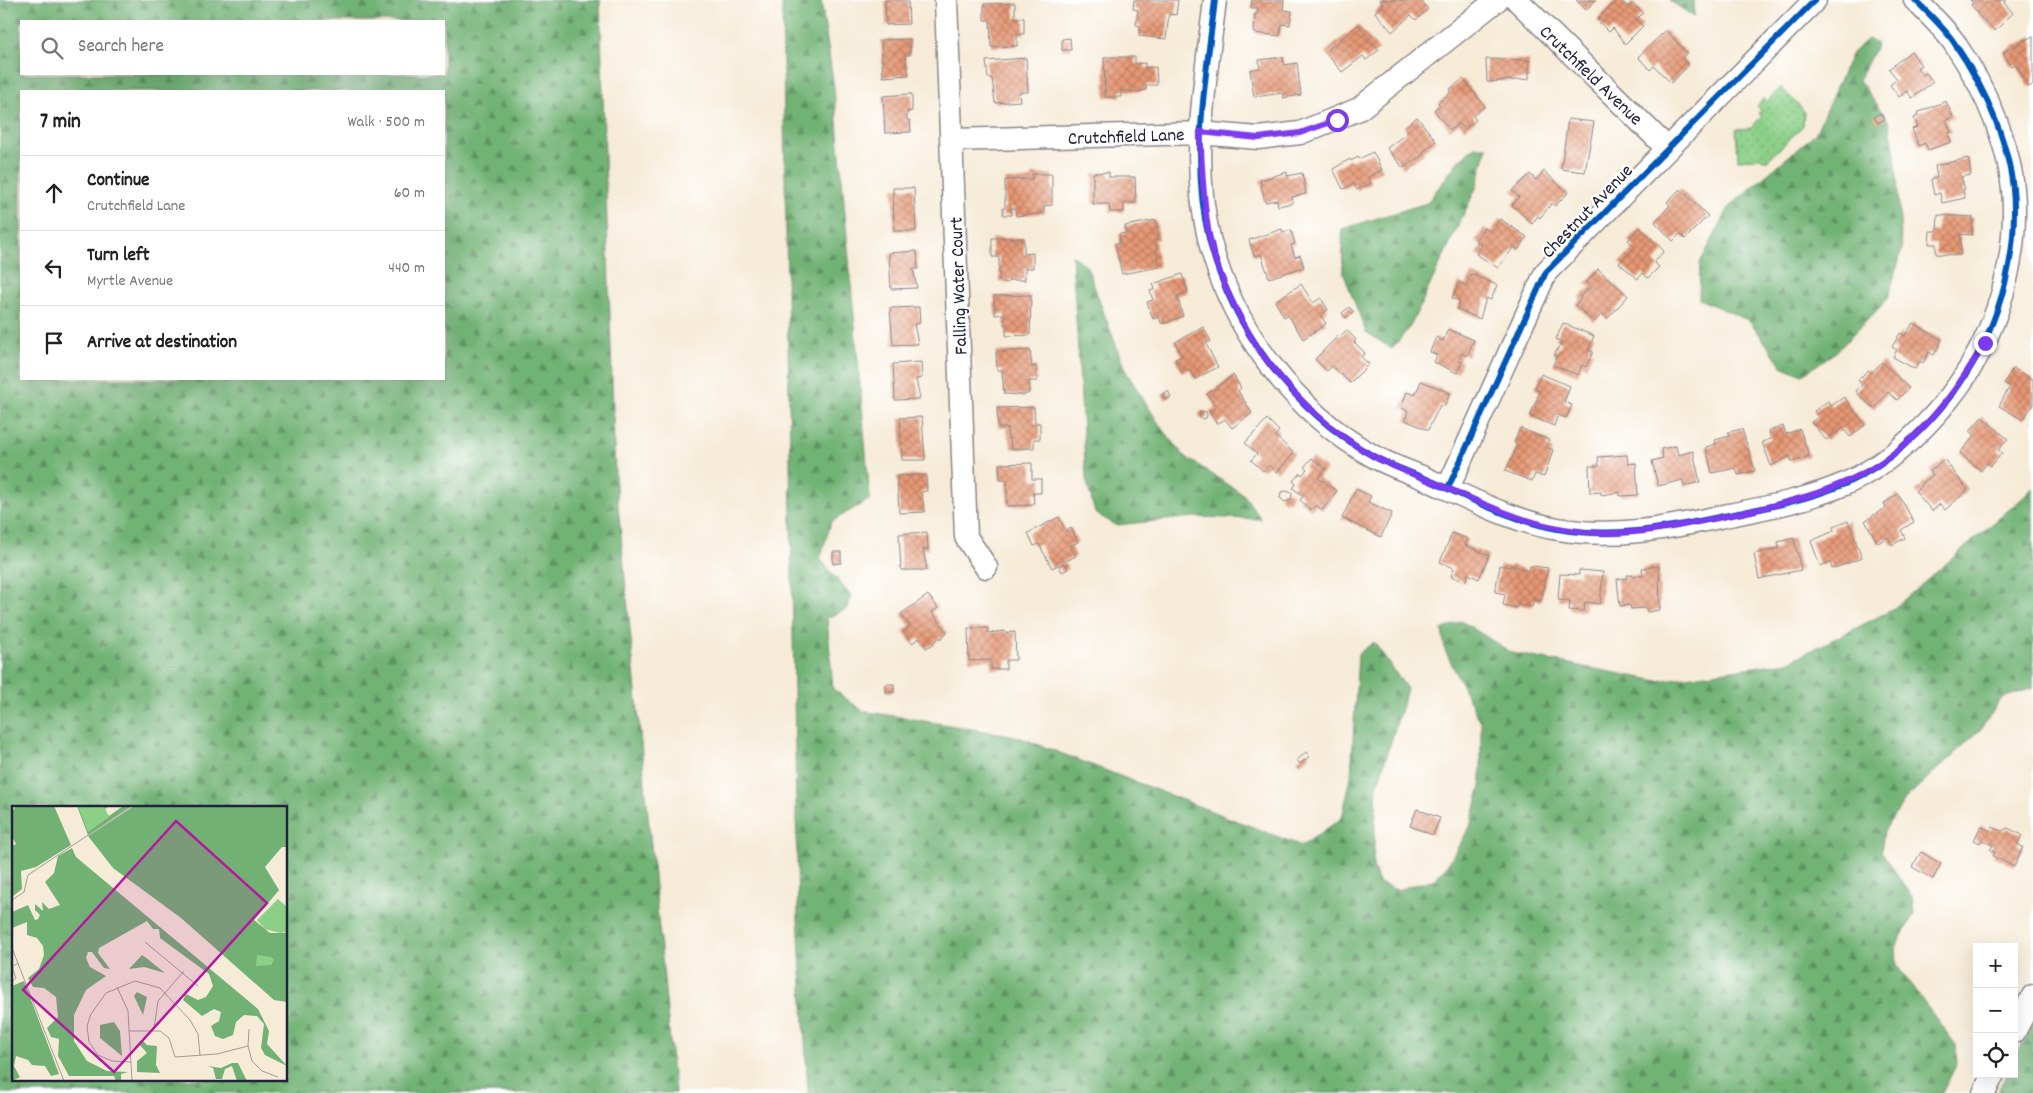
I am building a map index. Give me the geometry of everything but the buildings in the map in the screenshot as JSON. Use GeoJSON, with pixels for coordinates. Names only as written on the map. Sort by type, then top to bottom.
{"type":"FeatureCollection","features":[{"type":"Feature","properties":{"kind":"street","name":"Falling Water Court"},"geometry":{"type":"LineString","coordinates":[[946,0],[966,537],[986,567]]}},
{"type":"Feature","properties":{"kind":"street"},"geometry":{"type":"LineString","coordinates":[[1215,0],[1200,132],[1203,196],[1209,238],[1224,281],[1243,323],[1268,362],[1307,406],[1344,436],[1373,456],[1503,514],[1558,529],[1604,533],[1656,530],[1790,502],[1848,482],[1891,456],[1928,424],[1960,384],[1985,343],[2002,295],[2010,253],[2014,210],[2009,168],[1997,124],[1978,83],[1951,38],[1915,0]]}},
{"type":"Feature","properties":{"kind":"street","name":"Crutchfield Lane"},"geometry":{"type":"LineString","coordinates":[[952,140],[1200,132],[1258,138],[1300,133],[1337,120],[1366,104],[1497,0]]}},
{"type":"Feature","properties":{"kind":"street","name":"Crutchfield Avenue"},"geometry":{"type":"LineString","coordinates":[[1517,0],[1668,148]]}},
{"type":"Feature","properties":{"kind":"street","name":"Chestnut Avenue"},"geometry":{"type":"LineString","coordinates":[[1448,488],[1546,272],[1815,0]]}},
{"type":"Feature","properties":{"kind":"street"},"geometry":{"type":"LineString","coordinates":[[2018,1024],[2033,996]]}},
{"type":"Feature","properties":{"kind":"street"},"geometry":{"type":"LineString","coordinates":[[1984,1093],[1991,1078]]}},
{"type":"Feature","properties":{"kind":"green space"},"geometry":{"type":"Polygon","coordinates":[[[0,0],[600,0],[615,475],[675,1093],[0,1093],[0,0]]]}},
{"type":"Feature","properties":{"kind":"green space"},"geometry":{"type":"Polygon","coordinates":[[[782,0],[821,0],[834,88],[870,499],[831,522],[820,559],[851,596],[848,608],[827,618],[833,689],[863,711],[1016,736],[1302,846],[1342,818],[1351,777],[1358,654],[1374,642],[1407,689],[1377,787],[1373,866],[1379,883],[1397,890],[1435,879],[1448,864],[1470,827],[1481,786],[1481,724],[1445,650],[1442,630],[1461,621],[1512,653],[1658,681],[1788,662],[1892,610],[2025,496],[2033,487],[2033,688],[2002,698],[1980,730],[1907,797],[1884,831],[1881,851],[1912,896],[1914,914],[1896,946],[1897,966],[1955,1044],[1957,1063],[1942,1093],[808,1093],[798,918],[782,0]]]}},
{"type":"Feature","properties":{"kind":"green space"},"geometry":{"type":"Polygon","coordinates":[[[1669,0],[1694,0],[1694,17],[1669,0]]]}},
{"type":"Feature","properties":{"kind":"green space"},"geometry":{"type":"Polygon","coordinates":[[[1868,39],[1877,44],[1859,80],[1889,122],[1895,152],[1902,249],[1888,299],[1837,351],[1802,375],[1782,366],[1750,321],[1699,299],[1700,263],[1730,206],[1815,134],[1852,53],[1868,39]]]}},
{"type":"Feature","properties":{"kind":"green space"},"geometry":{"type":"Polygon","coordinates":[[[1781,87],[1804,111],[1803,126],[1768,160],[1763,160],[1759,156],[1755,159],[1738,160],[1736,129],[1751,128],[1762,116],[1758,113],[1761,110],[1757,106],[1764,98],[1767,101],[1781,87]]]}},
{"type":"Feature","properties":{"kind":"green space"},"geometry":{"type":"Polygon","coordinates":[[[1475,147],[1487,147],[1477,186],[1411,325],[1392,349],[1366,332],[1343,272],[1342,229],[1427,203],[1459,160],[1475,147]]]}},
{"type":"Feature","properties":{"kind":"green space"},"geometry":{"type":"Polygon","coordinates":[[[1072,255],[1087,267],[1125,370],[1159,424],[1184,456],[1244,495],[1261,519],[1195,517],[1116,525],[1095,513],[1086,479],[1072,255]]]}},
{"type":"Feature","properties":{"kind":"green space"},"geometry":{"type":"Polygon","coordinates":[[[2033,1024],[2033,1093],[1997,1093],[2005,1078],[2018,1078],[2018,1053],[2033,1024]]]}},
{"type":"Feature","properties":{"kind":"cycle path"},"geometry":{"type":"LineString","coordinates":[[1215,0],[1204,89],[1200,149],[1203,209],[1219,271],[1232,303],[1249,334],[1269,364],[1317,416],[1344,438],[1373,456],[1490,508],[1523,520],[1558,529],[1600,533],[1641,531],[1703,520],[1786,503],[1847,483],[1890,457],[1916,435],[1965,377],[1988,333],[2005,285],[2013,236],[2013,189],[2004,144],[1977,80],[1949,35],[1915,0]]}},
{"type":"Feature","properties":{"kind":"cycle path"},"geometry":{"type":"LineString","coordinates":[[1448,488],[1546,272],[1815,0]]}},
{"type":"Feature","properties":{"kind":"route"},"geometry":{"type":"LineString","coordinates":[[1337,120],[1300,133],[1258,138],[1200,132],[1203,196],[1209,238],[1224,281],[1243,323],[1268,362],[1307,406],[1344,436],[1373,456],[1503,514],[1558,529],[1604,533],[1656,530],[1790,502],[1848,482],[1891,456],[1928,424],[1960,384],[1985,343]]}}]}
